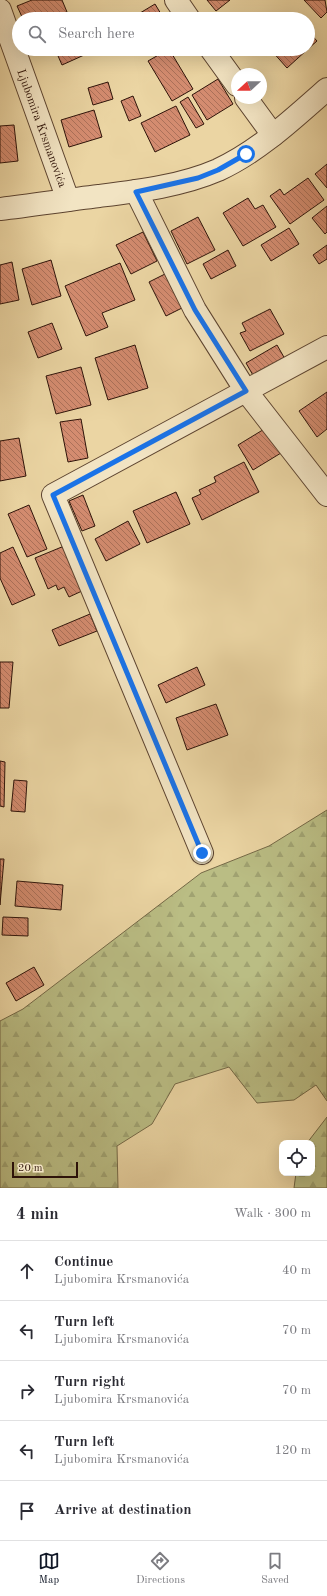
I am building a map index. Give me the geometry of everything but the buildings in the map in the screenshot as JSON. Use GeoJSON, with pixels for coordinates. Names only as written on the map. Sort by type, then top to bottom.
{"type":"FeatureCollection","features":[{"type":"Feature","properties":{"kind":"street"},"geometry":{"type":"LineString","coordinates":[[176,0],[184,12]]}},
{"type":"Feature","properties":{"kind":"street","name":"Ljubomira Krsmanovića"},"geometry":{"type":"LineString","coordinates":[[0,10],[12,44]]}},
{"type":"Feature","properties":{"kind":"street","name":"Ljubomira Krsmanovića"},"geometry":{"type":"LineString","coordinates":[[16,56],[68,200]]}},
{"type":"Feature","properties":{"kind":"street"},"geometry":{"type":"LineString","coordinates":[[216,56],[231,77]]}},
{"type":"Feature","properties":{"kind":"street","name":"Ljubomira Krsmanovića"},"geometry":{"type":"LineString","coordinates":[[0,209],[136,192],[177,184],[218,170],[246,154],[273,135],[327,89]]}},
{"type":"Feature","properties":{"kind":"street"},"geometry":{"type":"LineString","coordinates":[[250,104],[273,135]]}},
{"type":"Feature","properties":{"kind":"street"},"geometry":{"type":"LineString","coordinates":[[136,192],[195,310],[246,391],[327,495]]}},
{"type":"Feature","properties":{"kind":"street"},"geometry":{"type":"LineString","coordinates":[[202,853],[53,495],[327,347]]}},
{"type":"Feature","properties":{"kind":"green space"},"geometry":{"type":"Polygon","coordinates":[[[327,810],[327,1101],[316,1085],[294,1100],[257,1103],[229,1067],[175,1084],[152,1124],[117,1146],[118,1188],[0,1188],[0,1021],[23,1009],[201,873],[269,846],[327,810]]]}},
{"type":"Feature","properties":{"kind":"green space"},"geometry":{"type":"Polygon","coordinates":[[[327,1117],[327,1188],[294,1188],[296,1176],[315,1176],[315,1140],[309,1140],[327,1117]]]}},
{"type":"Feature","properties":{"kind":"route"},"geometry":{"type":"LineString","coordinates":[[202,853],[53,495],[246,391],[195,310],[136,192],[177,184],[198,178],[218,170],[246,154]]}}]}
